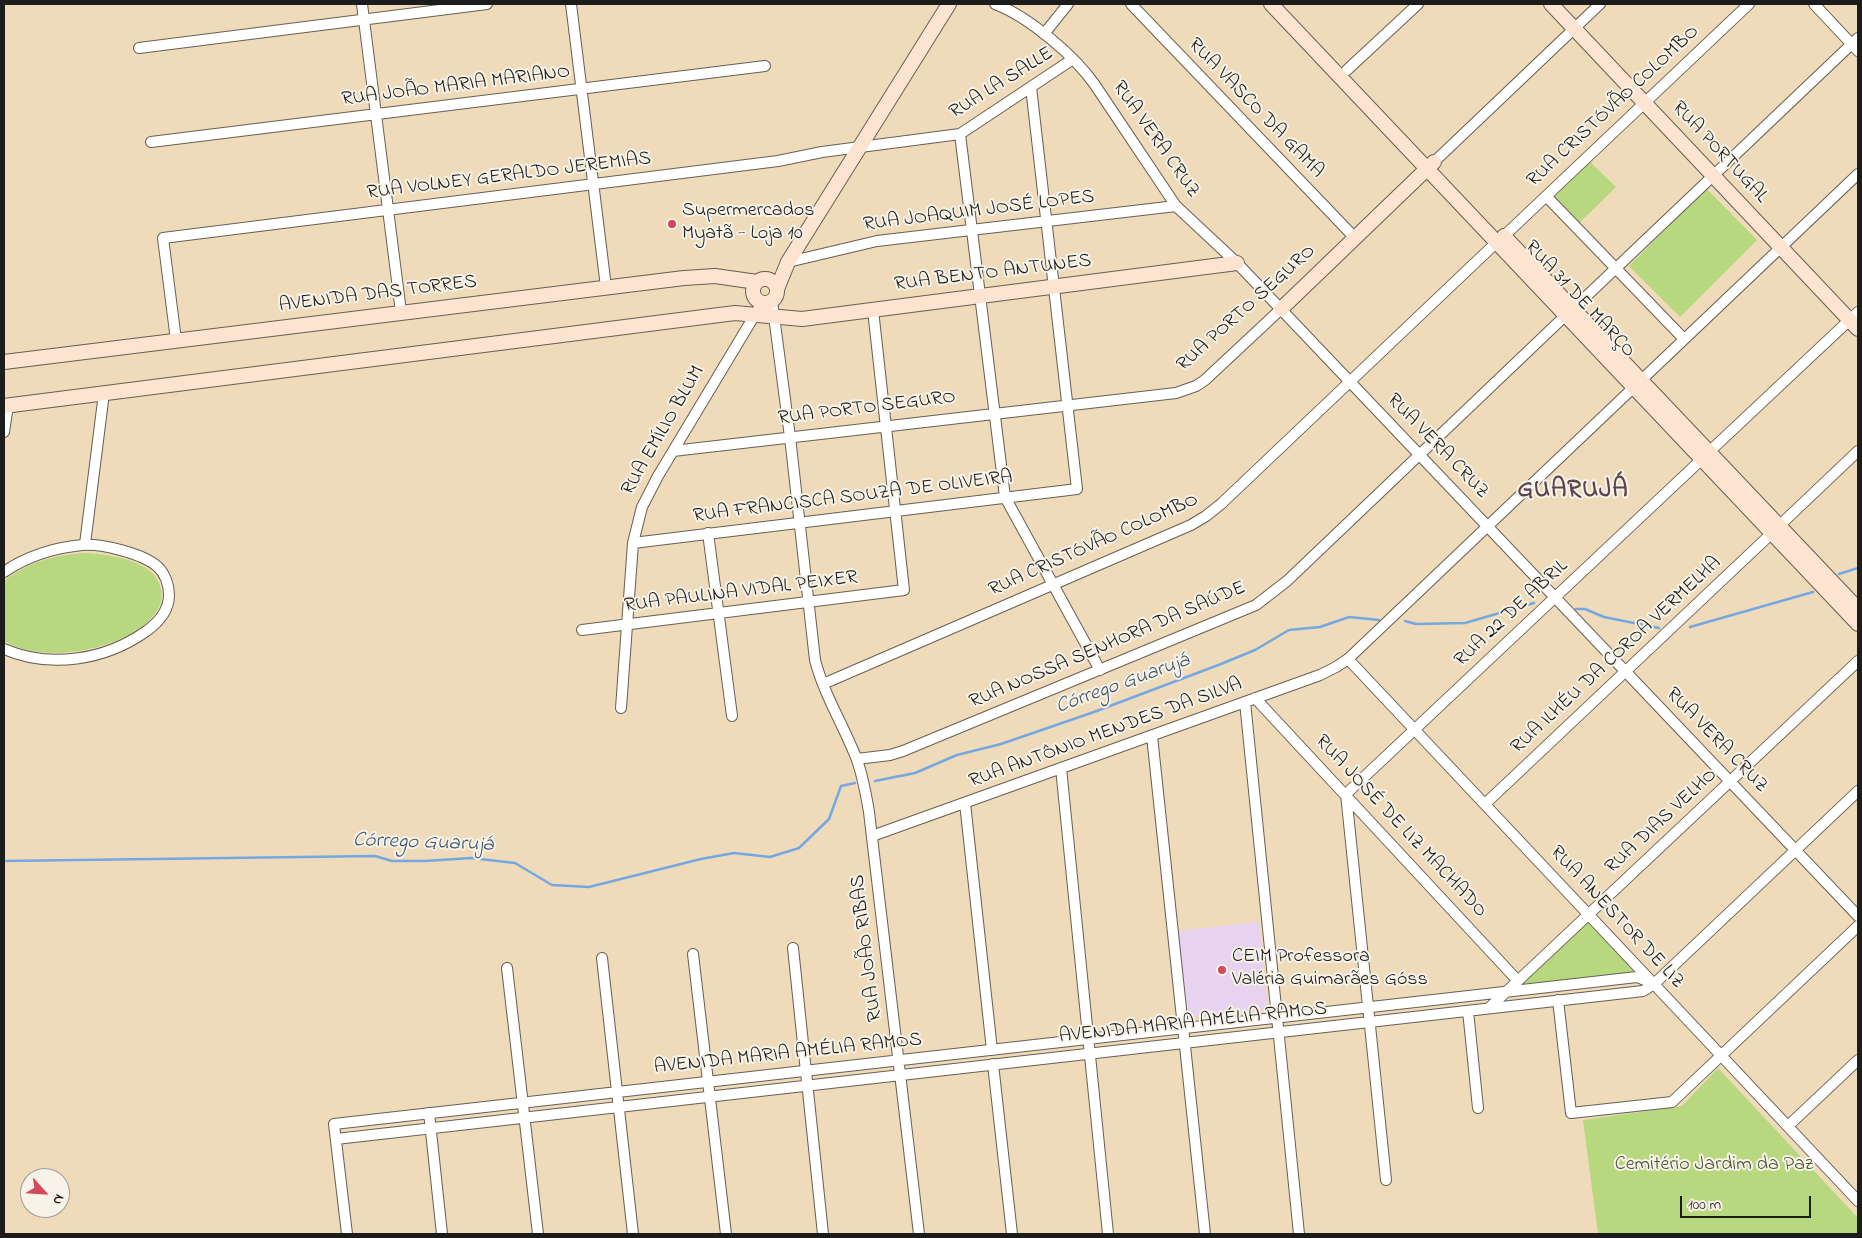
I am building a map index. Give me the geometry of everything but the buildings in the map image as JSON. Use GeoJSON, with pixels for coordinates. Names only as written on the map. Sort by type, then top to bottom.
{"type":"FeatureCollection","features":[{"type":"Feature","properties":{"kind":"main road","name":"RUA EMÍLIO BLUM"},"geometry":{"type":"LineString","coordinates":[[764,296],[788,262],[949,4]]}},
{"type":"Feature","properties":{"kind":"main road","name":"RUA 31 DE MARÇO"},"geometry":{"type":"LineString","coordinates":[[1271,4],[1431,165],[1776,529],[1858,609]]}},
{"type":"Feature","properties":{"kind":"main road","name":"RUA 31 DE MARÇO"},"geometry":{"type":"LineString","coordinates":[[1284,4],[1347,70],[1431,165]]}},
{"type":"Feature","properties":{"kind":"main road","name":"RUA PORTUGAL"},"geometry":{"type":"LineString","coordinates":[[1551,4],[1781,247],[1855,320]]}},
{"type":"Feature","properties":{"kind":"main road","name":"RUA PORTO SEGURO"},"geometry":{"type":"LineString","coordinates":[[1281,309],[1431,165]]}},
{"type":"Feature","properties":{"kind":"main road","name":"RUA BENTO ANTUNES"},"geometry":{"type":"LineString","coordinates":[[764,296],[773,317],[802,319],[1237,262]]}},
{"type":"Feature","properties":{"kind":"main road","name":"AVENIDA DAS TORRES"},"geometry":{"type":"LineString","coordinates":[[4,362],[700,276],[715,276],[764,296]]}},
{"type":"Feature","properties":{"kind":"main road"},"geometry":{"type":"LineString","coordinates":[[6,405],[735,313],[764,296]]}},
{"type":"Feature","properties":{"kind":"main road","name":"RUA 31 DE MARÇO"},"geometry":{"type":"LineString","coordinates":[[1776,529],[1858,624]]}},
{"type":"Feature","properties":{"kind":"street"},"geometry":{"type":"LineString","coordinates":[[362,4],[401,312]]}},
{"type":"Feature","properties":{"kind":"street"},"geometry":{"type":"LineString","coordinates":[[139,48],[487,4]]}},
{"type":"Feature","properties":{"kind":"street"},"geometry":{"type":"LineString","coordinates":[[571,4],[606,287]]}},
{"type":"Feature","properties":{"kind":"street","name":"RUA VERA CRUZ"},"geometry":{"type":"LineString","coordinates":[[995,4],[1019,15],[1073,59],[1095,85],[1176,206],[1237,262],[1858,916]]}},
{"type":"Feature","properties":{"kind":"street"},"geometry":{"type":"LineString","coordinates":[[1044,34],[1068,4]]}},
{"type":"Feature","properties":{"kind":"street","name":"RUA VASCO DA GAMA"},"geometry":{"type":"LineString","coordinates":[[1131,4],[1355,238]]}},
{"type":"Feature","properties":{"kind":"street"},"geometry":{"type":"LineString","coordinates":[[1347,70],[1418,4]]}},
{"type":"Feature","properties":{"kind":"street","name":"RUA PORTO SEGURO"},"geometry":{"type":"LineString","coordinates":[[1431,165],[1600,4]]}},
{"type":"Feature","properties":{"kind":"street","name":"RUA CRISTÓVÃO COLOMBO"},"geometry":{"type":"LineString","coordinates":[[823,684],[1191,525],[1206,516],[1221,504],[1749,4]]}},
{"type":"Feature","properties":{"kind":"street"},"geometry":{"type":"LineString","coordinates":[[1814,4],[1856,45]]}},
{"type":"Feature","properties":{"kind":"street","name":"RUA NOSSA SENHORA DA SAÚDE"},"geometry":{"type":"LineString","coordinates":[[857,759],[890,755],[903,751],[1256,605],[1286,581],[1616,268],[1856,45]]}},
{"type":"Feature","properties":{"kind":"street","name":"RUA LA SALLE"},"geometry":{"type":"LineString","coordinates":[[859,147],[960,134],[1073,59]]}},
{"type":"Feature","properties":{"kind":"street","name":"RUA JOÃO MARIA MARIANO"},"geometry":{"type":"LineString","coordinates":[[151,142],[765,66]]}},
{"type":"Feature","properties":{"kind":"street"},"geometry":{"type":"LineString","coordinates":[[1031,87],[1068,406]]}},
{"type":"Feature","properties":{"kind":"street"},"geometry":{"type":"LineString","coordinates":[[960,134],[1005,497],[1100,670]]}},
{"type":"Feature","properties":{"kind":"street","name":"RUA VOLNEY GERALDO JEREMIAS"},"geometry":{"type":"LineString","coordinates":[[176,340],[163,238],[778,161],[859,147]]}},
{"type":"Feature","properties":{"kind":"street","name":"RUA ANTÔNIO MENDES DA SILVA"},"geometry":{"type":"LineString","coordinates":[[872,836],[1320,675],[1348,659],[1858,174]]}},
{"type":"Feature","properties":{"kind":"street"},"geometry":{"type":"LineString","coordinates":[[1546,196],[1684,339]]}},
{"type":"Feature","properties":{"kind":"street","name":"RUA JOAQUIM JOSÉ LOPES"},"geometry":{"type":"LineString","coordinates":[[788,262],[864,243],[1176,206]]}},
{"type":"Feature","properties":{"kind":"street","name":"RUA EMÍLIO BLUM"},"geometry":{"type":"LineString","coordinates":[[621,708],[633,543],[642,507],[764,296]]}},
{"type":"Feature","properties":{"kind":"street","name":"RUA PORTO SEGURO"},"geometry":{"type":"LineString","coordinates":[[673,451],[1176,393],[1196,386],[1281,309]]}},
{"type":"Feature","properties":{"kind":"street"},"geometry":{"type":"LineString","coordinates":[[873,310],[895,511]]}},
{"type":"Feature","properties":{"kind":"street","name":"RUA JOÃO RIBAS"},"geometry":{"type":"LineString","coordinates":[[773,317],[790,438],[815,660],[823,684],[857,759],[866,792],[919,1234]]}},
{"type":"Feature","properties":{"kind":"street","name":"RUA 22 DE ABRIL"},"geometry":{"type":"LineString","coordinates":[[1346,794],[1706,455],[1855,320]]}},
{"type":"Feature","properties":{"kind":"street"},"geometry":{"type":"LineString","coordinates":[[85,544],[104,393]]}},
{"type":"Feature","properties":{"kind":"street"},"geometry":{"type":"LineString","coordinates":[[4,432],[6,405]]}},
{"type":"Feature","properties":{"kind":"street","name":"RUA FRANCISCA SOUZA DE OLIVEIRA"},"geometry":{"type":"LineString","coordinates":[[633,543],[1077,488],[1068,406]]}},
{"type":"Feature","properties":{"kind":"street","name":"RUA ILHÉU DA COROA VERMELHA"},"geometry":{"type":"LineString","coordinates":[[1485,804],[1858,451]]}},
{"type":"Feature","properties":{"kind":"street","name":"RUA PAULINA VIDAL PEIXER"},"geometry":{"type":"LineString","coordinates":[[582,630],[904,590],[895,511]]}},
{"type":"Feature","properties":{"kind":"street"},"geometry":{"type":"LineString","coordinates":[[708,533],[732,716]]}},
{"type":"Feature","properties":{"kind":"street"},"geometry":{"type":"LineString","coordinates":[[4,572],[38,554],[85,544],[107,547],[151,562],[162,573],[168,587],[168,602],[162,616],[148,630],[126,644],[90,657],[48,660],[4,649]]}},
{"type":"Feature","properties":{"kind":"street","name":"RUA ANESTOR DE LIZ"},"geometry":{"type":"LineString","coordinates":[[1348,659],[1788,1126],[1856,1194]]}},
{"type":"Feature","properties":{"kind":"street","name":"RUA DIAS VELHO"},"geometry":{"type":"LineString","coordinates":[[1490,1008],[1858,661]]}},
{"type":"Feature","properties":{"kind":"street"},"geometry":{"type":"LineString","coordinates":[[1250,700],[1277,1017],[1299,1234]]}},
{"type":"Feature","properties":{"kind":"street","name":"RUA JOSÉ DE LIZ MACHADO"},"geometry":{"type":"LineString","coordinates":[[1250,700],[1346,794],[1518,981]]}},
{"type":"Feature","properties":{"kind":"street"},"geometry":{"type":"LineString","coordinates":[[1152,736],[1205,1234]]}},
{"type":"Feature","properties":{"kind":"street"},"geometry":{"type":"LineString","coordinates":[[1061,768],[1108,1234]]}},
{"type":"Feature","properties":{"kind":"street"},"geometry":{"type":"LineString","coordinates":[[1654,984],[1858,791]]}},
{"type":"Feature","properties":{"kind":"street"},"geometry":{"type":"LineString","coordinates":[[1346,794],[1386,1180]]}},
{"type":"Feature","properties":{"kind":"street"},"geometry":{"type":"LineString","coordinates":[[966,803],[992,1050]]}},
{"type":"Feature","properties":{"kind":"street"},"geometry":{"type":"LineString","coordinates":[[1558,1000],[1570,1112],[1672,1102],[1858,926]]}},
{"type":"Feature","properties":{"kind":"street"},"geometry":{"type":"LineString","coordinates":[[793,948],[824,1234]]}},
{"type":"Feature","properties":{"kind":"street"},"geometry":{"type":"LineString","coordinates":[[694,954],[726,1234]]}},
{"type":"Feature","properties":{"kind":"street"},"geometry":{"type":"LineString","coordinates":[[602,958],[633,1234]]}},
{"type":"Feature","properties":{"kind":"street"},"geometry":{"type":"LineString","coordinates":[[507,968],[538,1234]]}},
{"type":"Feature","properties":{"kind":"street","name":"AVENIDA MARIA AMÉLIA RAMOS"},"geometry":{"type":"LineString","coordinates":[[1637,977],[1654,984],[1643,991],[336,1139],[334,1124],[1637,977]]}},
{"type":"Feature","properties":{"kind":"street"},"geometry":{"type":"LineString","coordinates":[[1468,1011],[1478,1108]]}},
{"type":"Feature","properties":{"kind":"street"},"geometry":{"type":"LineString","coordinates":[[1788,1126],[1858,1060]]}},
{"type":"Feature","properties":{"kind":"street"},"geometry":{"type":"LineString","coordinates":[[993,1064],[1012,1234]]}},
{"type":"Feature","properties":{"kind":"street"},"geometry":{"type":"LineString","coordinates":[[429,1113],[442,1234]]}},
{"type":"Feature","properties":{"kind":"street"},"geometry":{"type":"LineString","coordinates":[[336,1139],[347,1234]]}},
{"type":"Feature","properties":{"kind":"shaded area","name":"CEIM Professora Valéria Guimarães Góss"},"geometry":{"type":"Polygon","coordinates":[[[1259,922],[1268,1009],[1186,1018],[1177,931],[1259,922]]]}},
{"type":"Feature","properties":{"kind":"green space"},"geometry":{"type":"Polygon","coordinates":[[[1586,158],[1616,187],[1576,226],[1546,196],[1586,158]]]}},
{"type":"Feature","properties":{"kind":"green space"},"geometry":{"type":"Polygon","coordinates":[[[1706,188],[1757,240],[1680,317],[1629,266],[1706,188]]]}},
{"type":"Feature","properties":{"kind":"green space"},"geometry":{"type":"Polygon","coordinates":[[[88,553],[132,561],[151,572],[158,580],[162,593],[161,602],[156,612],[143,625],[126,636],[106,645],[84,650],[62,653],[40,652],[21,648],[4,641],[4,581],[13,574],[43,560],[65,555],[88,553]]]}},
{"type":"Feature","properties":{"kind":"green space"},"geometry":{"type":"Polygon","coordinates":[[[1589,914],[1654,984],[1637,977],[1507,991],[1589,914]]]}},
{"type":"Feature","properties":{"kind":"green space","name":"Cemitério Jardim da Paz"},"geometry":{"type":"Polygon","coordinates":[[[1718,1068],[1858,1218],[1858,1234],[1598,1234],[1583,1120],[1682,1106],[1718,1068]]]}},
{"type":"Feature","properties":{"kind":"waterway","name":"Córrego Guarujá"},"geometry":{"type":"LineString","coordinates":[[1839,574],[1858,568]]}},
{"type":"Feature","properties":{"kind":"waterway","name":"Córrego Guarujá"},"geometry":{"type":"LineString","coordinates":[[1690,627],[1813,592]]}},
{"type":"Feature","properties":{"kind":"waterway","name":"Córrego Guarujá"},"geometry":{"type":"LineString","coordinates":[[1405,621],[1416,624],[1465,623],[1534,603]]}},
{"type":"Feature","properties":{"kind":"waterway","name":"Córrego Guarujá"},"geometry":{"type":"LineString","coordinates":[[1576,609],[1585,609],[1604,617],[1659,628]]}},
{"type":"Feature","properties":{"kind":"waterway","name":"Córrego Guarujá"},"geometry":{"type":"LineString","coordinates":[[875,781],[915,773],[957,755],[1001,744],[1094,712],[1255,650],[1289,630],[1320,627],[1349,617],[1379,620]]}},
{"type":"Feature","properties":{"kind":"waterway","name":"Córrego Guarujá"},"geometry":{"type":"LineString","coordinates":[[4,861],[375,856],[392,861],[425,861],[471,858],[515,863],[552,885],[589,887],[701,859],[734,853],[770,857],[799,848],[829,819],[841,786],[855,783]]}},
{"type":"Feature","properties":{"kind":"place","name":"Supermercados Myatã - Loja 10"},"geometry":{"type":"Point","coordinates":[672,224]}},
{"type":"Feature","properties":{"kind":"place","name":"CEIM Professora Valéria Guimarães Góss"},"geometry":{"type":"Point","coordinates":[1222,970]}},
{"type":"Feature","properties":{"kind":"district","name":"GUARUJÁ"},"geometry":{"type":"Point","coordinates":[1573,492]}}]}
